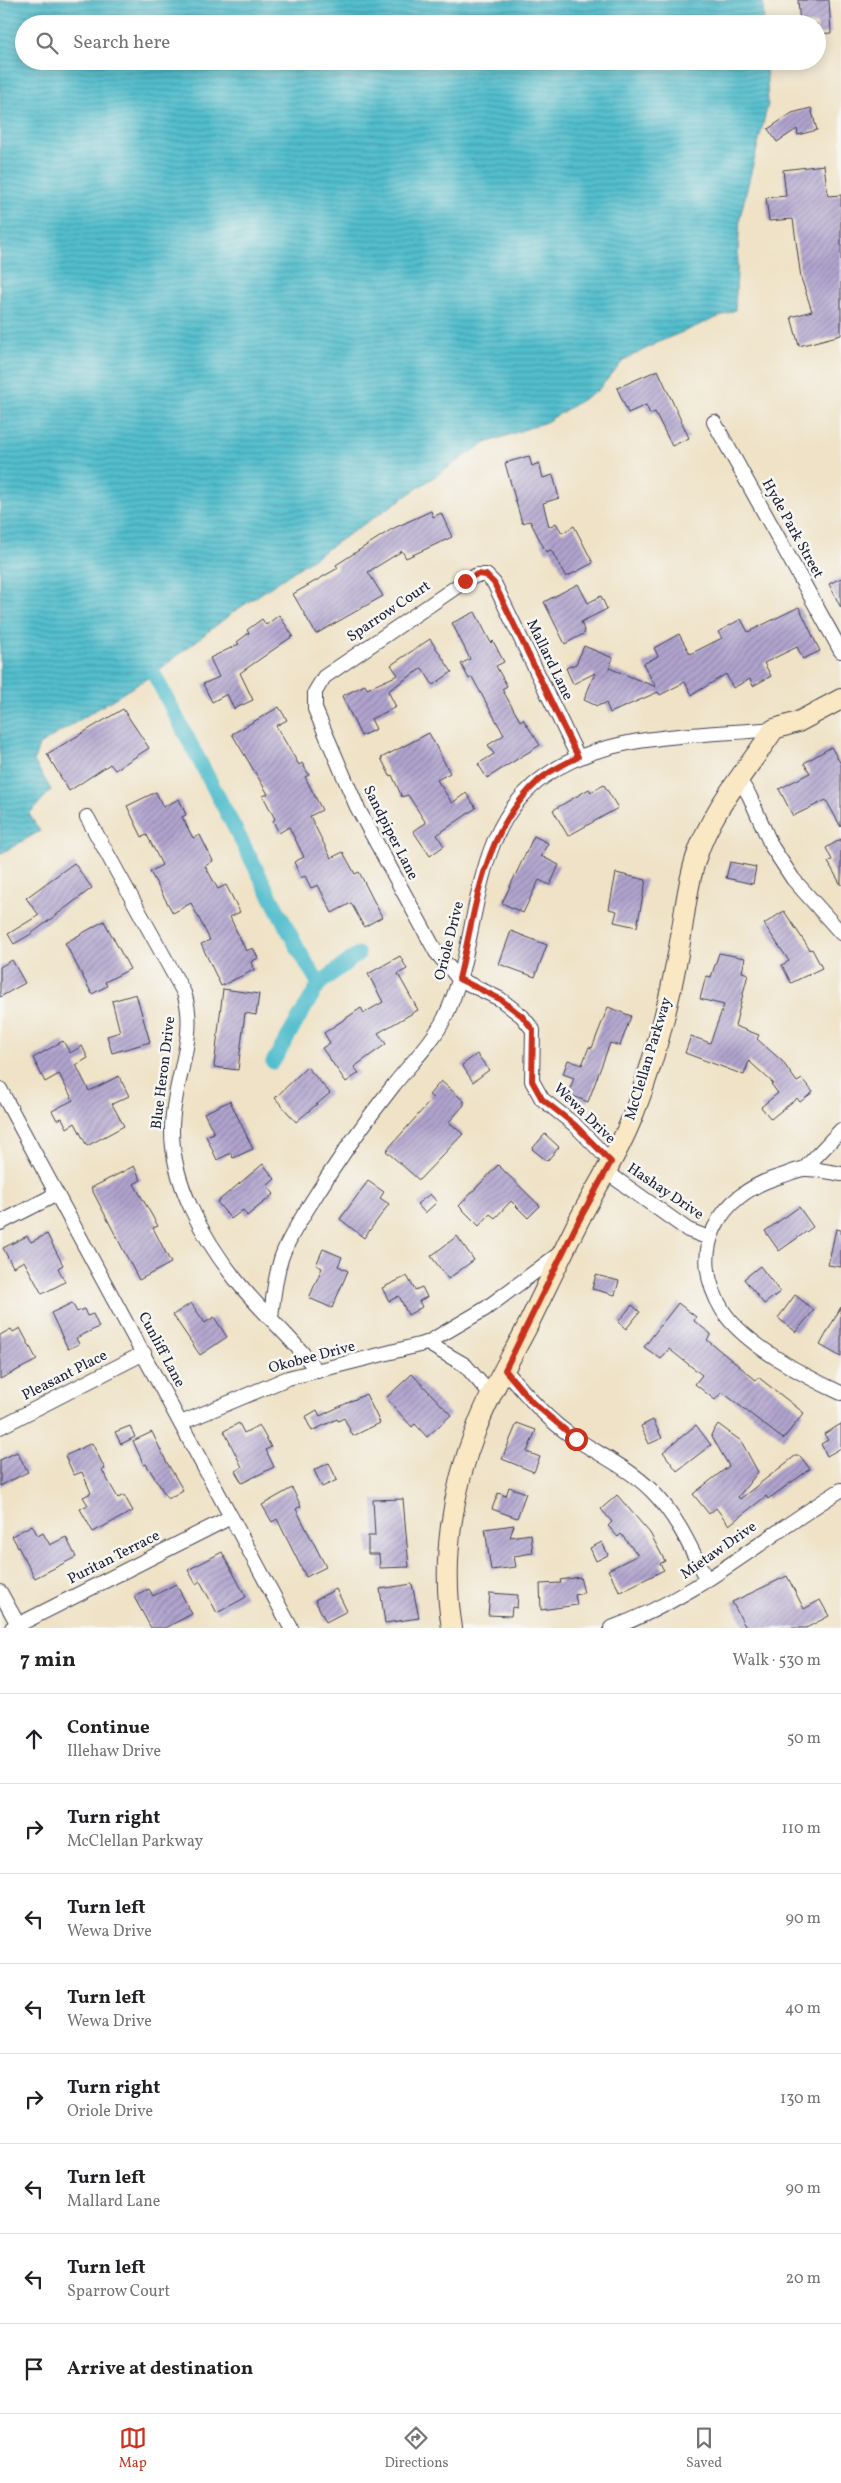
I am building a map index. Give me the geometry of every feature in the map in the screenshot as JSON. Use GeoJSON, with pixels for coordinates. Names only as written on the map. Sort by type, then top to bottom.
{"type":"FeatureCollection","features":[{"type":"Feature","properties":{"kind":"street","name":"Hyde Park Street"},"geometry":{"type":"LineString","coordinates":[[714,422],[841,651]]}},
{"type":"Feature","properties":{"kind":"street","name":"Sparrow Court"},"geometry":{"type":"LineString","coordinates":[[315,692],[324,677],[465,581],[477,574],[486,575],[490,578]]}},
{"type":"Feature","properties":{"kind":"street","name":"Mallard Lane"},"geometry":{"type":"LineString","coordinates":[[490,578],[578,757]]}},
{"type":"Feature","properties":{"kind":"street","name":"Sandpiper Lane"},"geometry":{"type":"LineString","coordinates":[[315,692],[315,709],[357,806],[436,952],[459,979]]}},
{"type":"Feature","properties":{"kind":"street"},"geometry":{"type":"LineString","coordinates":[[774,729],[798,722],[841,699]]}},
{"type":"Feature","properties":{"kind":"street","name":"Oriole Drive"},"geometry":{"type":"LineString","coordinates":[[271,1318],[277,1273],[291,1236],[358,1131],[441,1025],[459,979],[487,860],[500,828],[518,802],[539,780],[578,757],[658,738],[703,732],[774,729]]}},
{"type":"Feature","properties":{"kind":"street","name":"McClellan Parkway"},"geometry":{"type":"LineString","coordinates":[[452,1628],[448,1587],[452,1526],[466,1458],[491,1395],[633,1116],[658,1042],[673,980],[686,893],[696,857],[712,819],[738,778],[757,756],[774,729]]}},
{"type":"Feature","properties":{"kind":"street"},"geometry":{"type":"LineString","coordinates":[[738,778],[749,795],[772,847],[800,889],[841,933]]}},
{"type":"Feature","properties":{"kind":"street","name":"Blue Heron Drive"},"geometry":{"type":"LineString","coordinates":[[87,817],[184,993],[188,1006],[186,1039],[173,1107],[172,1128],[172,1143],[182,1186],[215,1250],[236,1280],[316,1371]]}},
{"type":"Feature","properties":{"kind":"street","name":"Wewa Drive"},"geometry":{"type":"LineString","coordinates":[[459,979],[500,999],[522,1016],[533,1030],[532,1081],[539,1093],[608,1167]]}},
{"type":"Feature","properties":{"kind":"street","name":"Cunliff Lane"},"geometry":{"type":"LineString","coordinates":[[0,1089],[291,1628]]}},
{"type":"Feature","properties":{"kind":"street"},"geometry":{"type":"LineString","coordinates":[[804,1169],[841,1130]]}},
{"type":"Feature","properties":{"kind":"street","name":"Hashay Drive"},"geometry":{"type":"LineString","coordinates":[[608,1167],[688,1230],[709,1238]]}},
{"type":"Feature","properties":{"kind":"street"},"geometry":{"type":"LineString","coordinates":[[841,1174],[804,1169],[772,1178],[742,1194],[722,1211],[709,1238],[710,1281],[728,1318],[753,1340],[793,1369],[841,1393]]}},
{"type":"Feature","properties":{"kind":"street"},"geometry":{"type":"LineString","coordinates":[[0,1223],[57,1194]]}},
{"type":"Feature","properties":{"kind":"street","name":"Okobee Drive"},"geometry":{"type":"LineString","coordinates":[[181,1423],[288,1378],[427,1343],[484,1309],[566,1248]]}},
{"type":"Feature","properties":{"kind":"street"},"geometry":{"type":"LineString","coordinates":[[427,1343],[465,1365],[491,1395]]}},
{"type":"Feature","properties":{"kind":"street","name":"Pleasant Place"},"geometry":{"type":"LineString","coordinates":[[0,1427],[144,1353]]}},
{"type":"Feature","properties":{"kind":"street"},"geometry":{"type":"LineString","coordinates":[[505,1370],[552,1420],[576,1439],[622,1467],[653,1493],[673,1516],[706,1579]]}},
{"type":"Feature","properties":{"kind":"street","name":"Mietaw Drive"},"geometry":{"type":"LineString","coordinates":[[611,1628],[660,1608],[688,1593],[706,1579],[841,1490]]}},
{"type":"Feature","properties":{"kind":"street","name":"Puritan Terrace"},"geometry":{"type":"LineString","coordinates":[[17,1627],[231,1517]]}},
{"type":"Feature","properties":{"kind":"street"},"geometry":{"type":"LineString","coordinates":[[0,1592],[17,1627]]}},
{"type":"Feature","properties":{"kind":"water"},"geometry":{"type":"Polygon","coordinates":[[[0,0],[763,0],[764,15],[15,15],[15,70],[766,70],[768,104],[740,217],[735,310],[661,341],[624,360],[598,390],[546,422],[483,444],[232,613],[154,674],[39,745],[34,761],[51,790],[29,814],[40,831],[0,854],[0,0]]]}},
{"type":"Feature","properties":{"kind":"building"},"geometry":{"type":"Polygon","coordinates":[[[798,0],[829,0],[831,33],[826,33],[826,15],[799,15],[798,0]]]}},
{"type":"Feature","properties":{"kind":"building"},"geometry":{"type":"Polygon","coordinates":[[[811,108],[817,130],[798,135],[797,129],[777,142],[768,129],[792,113],[811,108]]]}},
{"type":"Feature","properties":{"kind":"building"},"geometry":{"type":"Polygon","coordinates":[[[824,165],[828,196],[841,195],[841,335],[799,346],[791,317],[812,311],[801,278],[793,219],[769,221],[766,198],[786,196],[783,170],[824,165]]]}},
{"type":"Feature","properties":{"kind":"building"},"geometry":{"type":"Polygon","coordinates":[[[658,370],[689,438],[672,446],[655,412],[650,414],[646,405],[628,413],[617,388],[658,370]]]}},
{"type":"Feature","properties":{"kind":"building"},"geometry":{"type":"Polygon","coordinates":[[[529,456],[532,466],[539,463],[543,478],[553,475],[559,498],[543,503],[549,527],[556,523],[562,533],[574,526],[593,563],[566,577],[551,550],[546,552],[530,521],[522,523],[505,463],[529,456]]]}},
{"type":"Feature","properties":{"kind":"building"},"geometry":{"type":"Polygon","coordinates":[[[431,511],[433,517],[441,513],[452,537],[406,558],[402,551],[368,572],[383,596],[316,634],[293,594],[338,568],[336,565],[392,529],[431,511]]]}},
{"type":"Feature","properties":{"kind":"building"},"geometry":{"type":"Polygon","coordinates":[[[841,578],[841,608],[829,584],[841,578]]]}},
{"type":"Feature","properties":{"kind":"building"},"geometry":{"type":"Polygon","coordinates":[[[578,584],[588,603],[601,596],[607,609],[581,622],[585,633],[565,644],[544,602],[578,584]]]}},
{"type":"Feature","properties":{"kind":"building"},"geometry":{"type":"Polygon","coordinates":[[[799,607],[820,651],[803,659],[797,647],[764,663],[771,676],[753,686],[750,679],[733,688],[726,674],[692,695],[685,682],[660,695],[658,692],[610,713],[606,703],[597,706],[584,700],[595,673],[573,684],[566,668],[576,664],[584,646],[613,658],[609,668],[656,687],[643,664],[658,656],[654,648],[679,634],[690,654],[722,638],[718,632],[741,619],[748,632],[799,607]]]}},
{"type":"Feature","properties":{"kind":"building"},"geometry":{"type":"Polygon","coordinates":[[[475,612],[491,643],[493,641],[504,662],[496,666],[507,686],[502,689],[520,721],[523,719],[540,745],[487,778],[478,764],[494,754],[488,745],[504,735],[472,677],[469,679],[461,664],[470,659],[452,623],[475,612]]]}},
{"type":"Feature","properties":{"kind":"building"},"geometry":{"type":"Polygon","coordinates":[[[279,615],[293,636],[240,673],[253,700],[234,709],[227,694],[212,702],[203,684],[219,677],[210,658],[239,644],[237,642],[249,633],[247,630],[262,619],[266,625],[279,615]]]}},
{"type":"Feature","properties":{"kind":"building"},"geometry":{"type":"Polygon","coordinates":[[[430,639],[452,672],[433,685],[422,668],[388,691],[396,707],[371,719],[376,729],[361,736],[342,696],[365,685],[367,689],[398,675],[391,665],[430,639]]]}},
{"type":"Feature","properties":{"kind":"building"},"geometry":{"type":"Polygon","coordinates":[[[279,707],[287,720],[276,726],[299,765],[302,763],[309,775],[305,777],[322,810],[310,816],[331,858],[343,852],[355,874],[359,872],[382,917],[364,927],[351,903],[332,913],[318,885],[311,888],[305,876],[301,878],[294,862],[304,857],[289,827],[279,833],[273,821],[275,819],[263,796],[268,794],[232,734],[279,707]]]}},
{"type":"Feature","properties":{"kind":"building"},"geometry":{"type":"Polygon","coordinates":[[[123,709],[149,748],[115,770],[110,764],[69,791],[47,754],[123,709]]]}},
{"type":"Feature","properties":{"kind":"building"},"geometry":{"type":"Polygon","coordinates":[[[429,733],[450,773],[437,780],[452,803],[466,793],[476,808],[437,835],[444,846],[430,856],[413,831],[426,823],[408,795],[402,797],[392,775],[390,776],[381,758],[429,733]]]}},
{"type":"Feature","properties":{"kind":"building"},"geometry":{"type":"Polygon","coordinates":[[[831,747],[841,764],[841,827],[826,800],[793,816],[779,789],[810,773],[804,763],[831,747]]]}},
{"type":"Feature","properties":{"kind":"building"},"geometry":{"type":"Polygon","coordinates":[[[604,785],[618,808],[568,836],[553,810],[589,789],[591,792],[604,785]]]}},
{"type":"Feature","properties":{"kind":"building"},"geometry":{"type":"Polygon","coordinates":[[[156,792],[163,807],[179,799],[186,815],[182,817],[193,838],[200,835],[213,861],[205,866],[218,889],[226,885],[240,912],[230,917],[246,951],[253,948],[258,958],[251,962],[254,970],[221,986],[201,944],[210,940],[191,903],[173,913],[150,872],[162,865],[147,835],[142,837],[127,806],[156,792]]]}},
{"type":"Feature","properties":{"kind":"building"},"geometry":{"type":"Polygon","coordinates":[[[534,836],[548,843],[541,856],[559,865],[550,885],[539,880],[523,913],[502,903],[534,836]]]}},
{"type":"Feature","properties":{"kind":"building"},"geometry":{"type":"Polygon","coordinates":[[[841,839],[841,885],[828,862],[832,860],[826,848],[841,839]]]}},
{"type":"Feature","properties":{"kind":"building"},"geometry":{"type":"Polygon","coordinates":[[[730,862],[756,867],[753,884],[726,878],[730,862]]]}},
{"type":"Feature","properties":{"kind":"building"},"geometry":{"type":"Polygon","coordinates":[[[74,863],[92,888],[31,934],[14,944],[8,934],[39,915],[26,898],[74,863]]]}},
{"type":"Feature","properties":{"kind":"building"},"geometry":{"type":"Polygon","coordinates":[[[616,873],[646,880],[637,927],[614,922],[617,911],[609,909],[616,873]]]}},
{"type":"Feature","properties":{"kind":"building"},"geometry":{"type":"Polygon","coordinates":[[[784,911],[810,950],[812,949],[822,968],[791,983],[782,965],[789,961],[764,924],[784,911]]]}},
{"type":"Feature","properties":{"kind":"building"},"geometry":{"type":"Polygon","coordinates":[[[104,921],[130,969],[105,982],[107,986],[92,994],[65,943],[104,921]]]}},
{"type":"Feature","properties":{"kind":"building"},"geometry":{"type":"Polygon","coordinates":[[[511,931],[547,945],[535,977],[499,964],[511,931]]]}},
{"type":"Feature","properties":{"kind":"building"},"geometry":{"type":"Polygon","coordinates":[[[719,953],[745,958],[742,972],[748,974],[735,1026],[759,1035],[757,1039],[782,1061],[797,1082],[802,1079],[813,1092],[800,1102],[797,1098],[771,1119],[761,1107],[778,1093],[771,1084],[773,1083],[749,1061],[744,1075],[685,1053],[691,1036],[710,1043],[724,1005],[700,999],[706,976],[711,977],[719,953]]]}},
{"type":"Feature","properties":{"kind":"building"},"geometry":{"type":"Polygon","coordinates":[[[400,956],[407,969],[398,974],[418,1010],[378,1033],[386,1044],[354,1067],[359,1073],[346,1082],[322,1048],[330,1043],[324,1033],[361,1008],[364,1013],[383,1002],[368,974],[400,956]]]}},
{"type":"Feature","properties":{"kind":"building"},"geometry":{"type":"Polygon","coordinates":[[[12,960],[25,983],[0,997],[0,967],[12,960]]]}},
{"type":"Feature","properties":{"kind":"building"},"geometry":{"type":"Polygon","coordinates":[[[223,989],[259,994],[256,1015],[245,1013],[238,1070],[214,1067],[223,989]]]}},
{"type":"Feature","properties":{"kind":"building"},"geometry":{"type":"Polygon","coordinates":[[[136,994],[150,1042],[112,1053],[107,1036],[120,1032],[112,1001],[136,994]]]}},
{"type":"Feature","properties":{"kind":"building"},"geometry":{"type":"Polygon","coordinates":[[[608,1007],[631,1016],[620,1046],[610,1043],[588,1102],[568,1094],[574,1078],[563,1074],[568,1060],[582,1065],[589,1047],[592,1048],[608,1007]]]}},
{"type":"Feature","properties":{"kind":"building"},"geometry":{"type":"Polygon","coordinates":[[[63,1041],[70,1053],[82,1046],[88,1058],[76,1065],[89,1091],[119,1076],[129,1096],[112,1104],[124,1126],[87,1146],[75,1123],[67,1128],[62,1118],[57,1120],[52,1111],[73,1100],[59,1074],[45,1082],[33,1058],[63,1041]]]}},
{"type":"Feature","properties":{"kind":"building"},"geometry":{"type":"Polygon","coordinates":[[[477,1054],[489,1070],[473,1082],[462,1065],[477,1054]]]}},
{"type":"Feature","properties":{"kind":"building"},"geometry":{"type":"Polygon","coordinates":[[[307,1067],[330,1093],[296,1122],[275,1098],[307,1067]]]}},
{"type":"Feature","properties":{"kind":"building"},"geometry":{"type":"Polygon","coordinates":[[[441,1081],[464,1101],[464,1105],[449,1122],[463,1134],[419,1180],[386,1151],[433,1098],[429,1095],[441,1081]]]}},
{"type":"Feature","properties":{"kind":"building"},"geometry":{"type":"Polygon","coordinates":[[[230,1101],[253,1149],[233,1158],[231,1153],[217,1160],[206,1136],[214,1133],[204,1113],[230,1101]]]}},
{"type":"Feature","properties":{"kind":"building"},"geometry":{"type":"Polygon","coordinates":[[[545,1134],[559,1147],[547,1161],[532,1149],[545,1134]]]}},
{"type":"Feature","properties":{"kind":"building"},"geometry":{"type":"Polygon","coordinates":[[[263,1164],[275,1179],[267,1186],[274,1194],[247,1216],[243,1210],[231,1219],[217,1202],[263,1164]]]}},
{"type":"Feature","properties":{"kind":"building"},"geometry":{"type":"Polygon","coordinates":[[[498,1165],[540,1206],[528,1218],[511,1201],[495,1218],[490,1214],[479,1226],[459,1206],[498,1165]]]}},
{"type":"Feature","properties":{"kind":"building"},"geometry":{"type":"Polygon","coordinates":[[[134,1166],[141,1180],[134,1184],[158,1226],[153,1228],[171,1263],[139,1280],[91,1188],[134,1166]]]}},
{"type":"Feature","properties":{"kind":"building"},"geometry":{"type":"Polygon","coordinates":[[[368,1181],[384,1192],[380,1198],[389,1204],[364,1238],[340,1219],[368,1181]]]}},
{"type":"Feature","properties":{"kind":"building"},"geometry":{"type":"Polygon","coordinates":[[[430,1194],[437,1202],[425,1213],[417,1204],[430,1194]]]}},
{"type":"Feature","properties":{"kind":"building"},"geometry":{"type":"Polygon","coordinates":[[[799,1207],[813,1227],[779,1251],[765,1231],[799,1207]]]}},
{"type":"Feature","properties":{"kind":"building"},"geometry":{"type":"Polygon","coordinates":[[[836,1229],[841,1230],[841,1267],[828,1265],[836,1229]]]}},
{"type":"Feature","properties":{"kind":"building"},"geometry":{"type":"Polygon","coordinates":[[[47,1234],[63,1265],[58,1268],[65,1282],[42,1294],[24,1261],[13,1267],[3,1248],[27,1236],[31,1242],[47,1234]]]}},
{"type":"Feature","properties":{"kind":"building"},"geometry":{"type":"Polygon","coordinates":[[[457,1236],[474,1260],[448,1279],[431,1256],[457,1236]]]}},
{"type":"Feature","properties":{"kind":"building"},"geometry":{"type":"Polygon","coordinates":[[[323,1249],[342,1257],[338,1266],[348,1271],[332,1308],[309,1298],[322,1268],[316,1265],[323,1249]]]}},
{"type":"Feature","properties":{"kind":"building"},"geometry":{"type":"Polygon","coordinates":[[[760,1266],[780,1292],[764,1304],[744,1279],[760,1266]]]}},
{"type":"Feature","properties":{"kind":"building"},"geometry":{"type":"Polygon","coordinates":[[[596,1275],[619,1281],[615,1295],[592,1289],[596,1275]]]}},
{"type":"Feature","properties":{"kind":"building"},"geometry":{"type":"Polygon","coordinates":[[[407,1276],[415,1290],[422,1287],[427,1297],[419,1301],[422,1307],[408,1315],[399,1296],[389,1301],[382,1288],[407,1276]]]}},
{"type":"Feature","properties":{"kind":"building"},"geometry":{"type":"Polygon","coordinates":[[[795,1295],[814,1310],[796,1332],[778,1318],[795,1295]]]}},
{"type":"Feature","properties":{"kind":"building"},"geometry":{"type":"Polygon","coordinates":[[[72,1303],[77,1312],[84,1309],[87,1316],[93,1314],[99,1327],[76,1338],[79,1344],[68,1349],[51,1313],[72,1303]]]}},
{"type":"Feature","properties":{"kind":"building"},"geometry":{"type":"Polygon","coordinates":[[[191,1303],[205,1323],[214,1317],[227,1337],[200,1355],[173,1315],[191,1303]]]}},
{"type":"Feature","properties":{"kind":"building"},"geometry":{"type":"Polygon","coordinates":[[[678,1303],[696,1317],[694,1321],[711,1334],[707,1340],[756,1380],[758,1377],[804,1413],[783,1439],[722,1392],[715,1400],[695,1384],[702,1375],[669,1349],[661,1359],[644,1347],[678,1303]]]}},
{"type":"Feature","properties":{"kind":"building"},"geometry":{"type":"Polygon","coordinates":[[[632,1305],[640,1312],[626,1329],[618,1322],[632,1305]]]}},
{"type":"Feature","properties":{"kind":"building"},"geometry":{"type":"Polygon","coordinates":[[[841,1307],[841,1357],[820,1345],[841,1307]]]}},
{"type":"Feature","properties":{"kind":"building"},"geometry":{"type":"Polygon","coordinates":[[[20,1328],[37,1360],[0,1379],[0,1335],[11,1329],[13,1332],[20,1328]]]}},
{"type":"Feature","properties":{"kind":"building"},"geometry":{"type":"Polygon","coordinates":[[[412,1374],[451,1415],[427,1437],[415,1424],[412,1427],[386,1398],[412,1374]]]}},
{"type":"Feature","properties":{"kind":"building"},"geometry":{"type":"Polygon","coordinates":[[[366,1394],[380,1423],[353,1436],[344,1418],[338,1421],[337,1419],[312,1431],[305,1417],[317,1410],[320,1416],[366,1394]]]}},
{"type":"Feature","properties":{"kind":"building"},"geometry":{"type":"Polygon","coordinates":[[[653,1420],[662,1438],[649,1444],[641,1426],[653,1420]]]}},
{"type":"Feature","properties":{"kind":"building"},"geometry":{"type":"Polygon","coordinates":[[[239,1423],[244,1433],[259,1425],[271,1447],[266,1450],[274,1467],[242,1483],[235,1471],[242,1467],[224,1431],[239,1423]]]}},
{"type":"Feature","properties":{"kind":"building"},"geometry":{"type":"Polygon","coordinates":[[[517,1423],[536,1430],[527,1452],[540,1457],[534,1472],[502,1459],[517,1423]]]}},
{"type":"Feature","properties":{"kind":"building"},"geometry":{"type":"Polygon","coordinates":[[[718,1424],[741,1441],[758,1472],[738,1497],[740,1499],[795,1456],[800,1456],[810,1469],[768,1499],[766,1496],[729,1525],[716,1508],[709,1514],[693,1494],[729,1466],[711,1435],[718,1424]]]}},
{"type":"Feature","properties":{"kind":"building"},"geometry":{"type":"Polygon","coordinates":[[[841,1424],[841,1448],[827,1456],[821,1444],[828,1440],[824,1434],[841,1424]]]}},
{"type":"Feature","properties":{"kind":"building"},"geometry":{"type":"Polygon","coordinates":[[[696,1425],[711,1445],[677,1471],[663,1452],[696,1425]]]}},
{"type":"Feature","properties":{"kind":"building"},"geometry":{"type":"Polygon","coordinates":[[[130,1426],[135,1437],[121,1444],[115,1432],[130,1426]]]}},
{"type":"Feature","properties":{"kind":"building"},"geometry":{"type":"Polygon","coordinates":[[[152,1432],[183,1490],[168,1499],[146,1464],[144,1465],[133,1441],[152,1432]]]}},
{"type":"Feature","properties":{"kind":"building"},"geometry":{"type":"Polygon","coordinates":[[[92,1443],[105,1469],[102,1470],[118,1498],[124,1495],[133,1511],[93,1532],[80,1509],[88,1505],[83,1497],[91,1493],[82,1472],[74,1475],[65,1456],[92,1443]]]}},
{"type":"Feature","properties":{"kind":"building"},"geometry":{"type":"Polygon","coordinates":[[[17,1452],[28,1472],[0,1486],[0,1460],[17,1452]]]}},
{"type":"Feature","properties":{"kind":"building"},"geometry":{"type":"Polygon","coordinates":[[[329,1463],[337,1480],[322,1487],[314,1470],[329,1463]]]}},
{"type":"Feature","properties":{"kind":"building"},"geometry":{"type":"Polygon","coordinates":[[[509,1487],[526,1493],[517,1518],[492,1509],[498,1493],[506,1496],[509,1487]]]}},
{"type":"Feature","properties":{"kind":"building"},"geometry":{"type":"Polygon","coordinates":[[[292,1488],[301,1506],[296,1509],[326,1567],[306,1577],[277,1519],[272,1522],[262,1505],[292,1488]]]}},
{"type":"Feature","properties":{"kind":"building"},"geometry":{"type":"Polygon","coordinates":[[[617,1495],[650,1533],[665,1561],[660,1564],[664,1570],[620,1592],[608,1570],[638,1555],[621,1534],[618,1537],[608,1526],[612,1522],[601,1509],[617,1495]]]}},
{"type":"Feature","properties":{"kind":"building"},"geometry":{"type":"Polygon","coordinates":[[[403,1499],[409,1567],[380,1568],[379,1554],[368,1554],[368,1536],[375,1536],[373,1500],[403,1499]]]}},
{"type":"Feature","properties":{"kind":"building"},"geometry":{"type":"Polygon","coordinates":[[[32,1525],[38,1536],[43,1533],[50,1545],[66,1537],[76,1557],[35,1578],[12,1536],[32,1525]]]}},
{"type":"Feature","properties":{"kind":"building"},"geometry":{"type":"Polygon","coordinates":[[[514,1525],[510,1537],[531,1534],[533,1553],[514,1556],[516,1567],[491,1570],[485,1529],[514,1525]]]}},
{"type":"Feature","properties":{"kind":"building"},"geometry":{"type":"Polygon","coordinates":[[[602,1542],[608,1555],[596,1561],[590,1548],[602,1542]]]}},
{"type":"Feature","properties":{"kind":"building"},"geometry":{"type":"Polygon","coordinates":[[[222,1552],[246,1597],[217,1613],[200,1581],[196,1584],[188,1570],[222,1552]]]}},
{"type":"Feature","properties":{"kind":"building"},"geometry":{"type":"Polygon","coordinates":[[[787,1576],[804,1609],[820,1600],[829,1616],[806,1628],[746,1628],[732,1602],[787,1576]]]}},
{"type":"Feature","properties":{"kind":"building"},"geometry":{"type":"Polygon","coordinates":[[[580,1577],[584,1593],[575,1595],[577,1605],[541,1610],[540,1584],[561,1583],[560,1580],[580,1577]]]}},
{"type":"Feature","properties":{"kind":"building"},"geometry":{"type":"Polygon","coordinates":[[[176,1584],[192,1614],[165,1628],[151,1628],[134,1597],[149,1589],[153,1596],[176,1584]]]}},
{"type":"Feature","properties":{"kind":"building"},"geometry":{"type":"Polygon","coordinates":[[[412,1584],[419,1618],[385,1623],[380,1589],[412,1584]]]}},
{"type":"Feature","properties":{"kind":"building"},"geometry":{"type":"Polygon","coordinates":[[[336,1589],[347,1611],[326,1622],[315,1600],[336,1589]]]}},
{"type":"Feature","properties":{"kind":"building"},"geometry":{"type":"Polygon","coordinates":[[[490,1593],[518,1595],[517,1608],[512,1607],[511,1616],[488,1615],[490,1593]]]}},
{"type":"Feature","properties":{"kind":"waterway"},"geometry":{"type":"LineString","coordinates":[[154,674],[298,949],[319,984]]}},
{"type":"Feature","properties":{"kind":"waterway"},"geometry":{"type":"LineString","coordinates":[[273,1062],[319,984],[358,954]]}},
{"type":"Feature","properties":{"kind":"route"},"geometry":{"type":"LineString","coordinates":[[465,581],[477,574],[486,575],[494,583],[578,757],[539,780],[518,802],[500,828],[487,860],[459,979],[485,990],[522,1016],[533,1030],[532,1081],[542,1099],[575,1125],[611,1162],[577,1224],[505,1370],[532,1402],[576,1439]]}}]}
